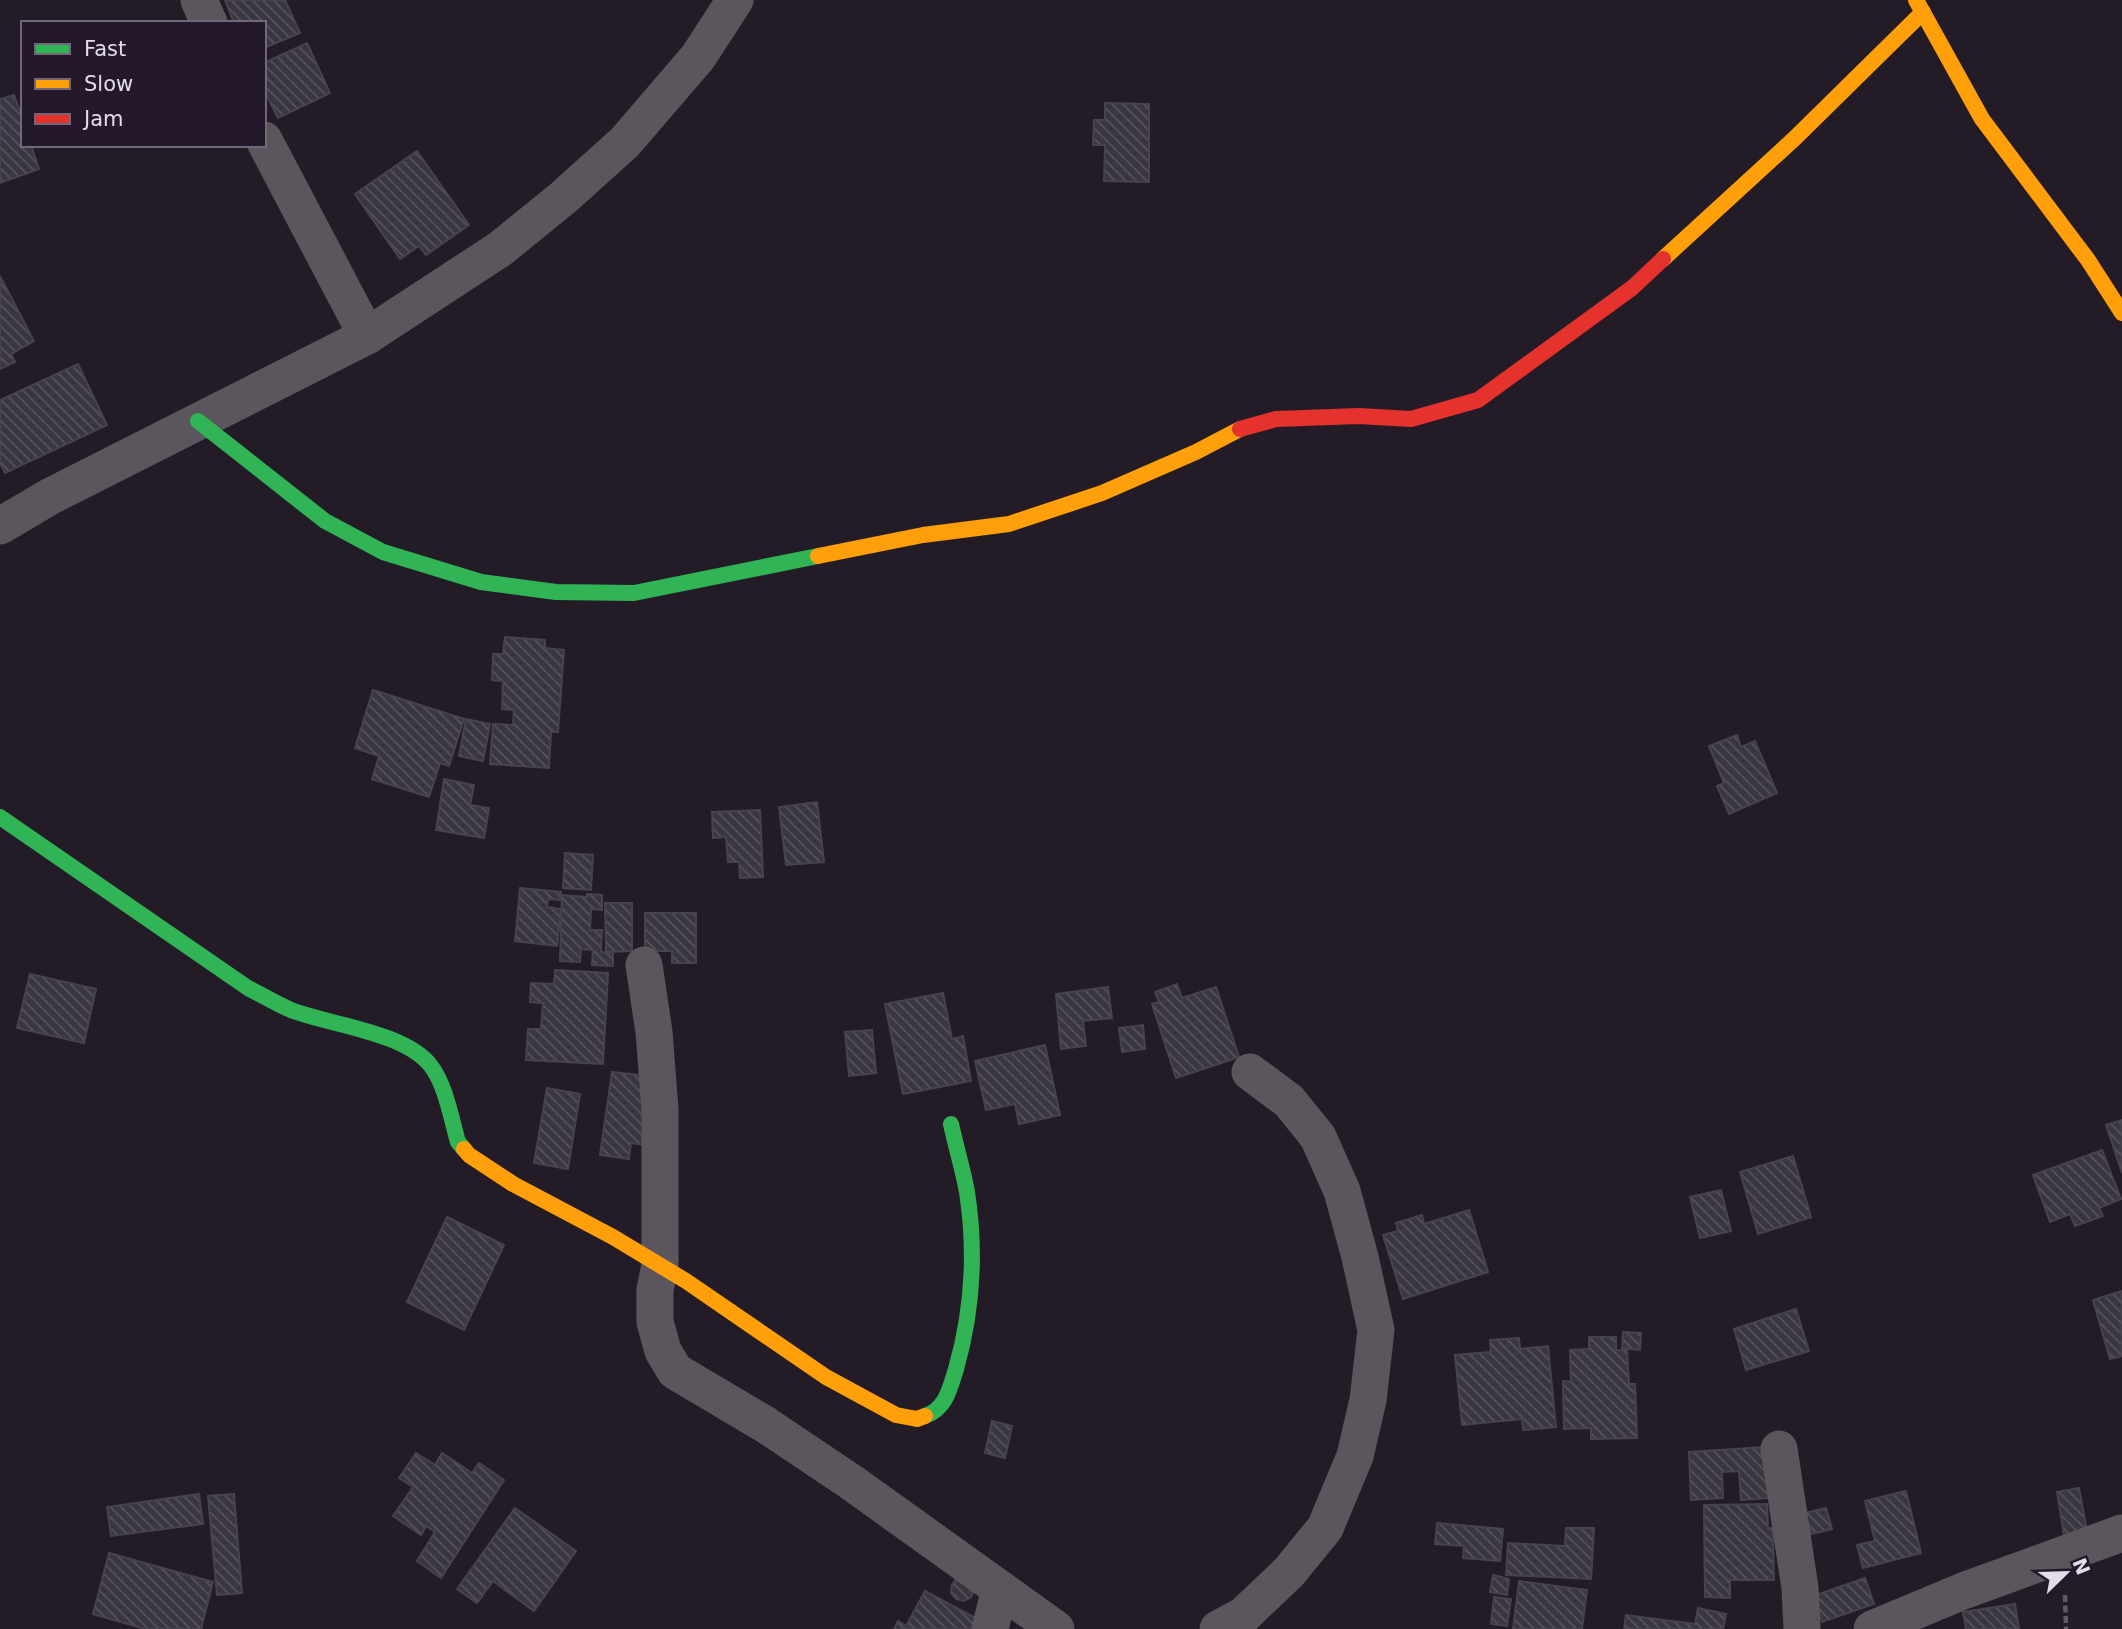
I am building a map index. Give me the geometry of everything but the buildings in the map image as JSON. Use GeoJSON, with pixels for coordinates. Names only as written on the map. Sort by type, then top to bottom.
{"type":"FeatureCollection","features":[{"type":"Feature","properties":{"kind":"street"},"geometry":{"type":"LineString","coordinates":[[199,0],[208,21]]}},
{"type":"Feature","properties":{"kind":"street"},"geometry":{"type":"LineString","coordinates":[[0,526],[49,497],[367,336],[500,249],[615,151],[698,57],[735,0]]}},
{"type":"Feature","properties":{"kind":"street"},"geometry":{"type":"LineString","coordinates":[[198,421],[325,521],[383,552],[481,582],[556,592],[634,593],[923,534],[1009,524],[1102,493],[1196,452],[1238,429],[1276,419],[1359,416],[1411,419],[1478,400],[1632,288],[1795,138],[1920,6],[1982,118],[2088,260],[2122,313]]}},
{"type":"Feature","properties":{"kind":"street"},"geometry":{"type":"LineString","coordinates":[[266,145],[367,336]]}},
{"type":"Feature","properties":{"kind":"street"},"geometry":{"type":"LineString","coordinates":[[0,817],[248,988],[291,1010],[380,1036],[414,1051],[430,1066],[441,1087],[458,1142],[469,1155],[513,1184],[687,1281],[826,1377],[896,1415],[917,1419],[932,1414],[947,1399],[965,1338],[972,1272],[967,1193],[951,1124]]}},
{"type":"Feature","properties":{"kind":"street"},"geometry":{"type":"LineString","coordinates":[[644,965],[654,1032],[660,1109],[660,1265],[655,1322],[663,1351],[676,1371],[819,1460],[1056,1629]]}},
{"type":"Feature","properties":{"kind":"street"},"geometry":{"type":"LineString","coordinates":[[1218,1629],[1244,1615],[1289,1572],[1325,1528],[1355,1455],[1368,1400],[1376,1330],[1342,1191],[1318,1137],[1289,1101],[1250,1072]]}},
{"type":"Feature","properties":{"kind":"street"},"geometry":{"type":"LineString","coordinates":[[1779,1449],[1800,1588],[1802,1629]]}},
{"type":"Feature","properties":{"kind":"street"},"geometry":{"type":"LineString","coordinates":[[1872,1629],[2122,1533]]}},
{"type":"Feature","properties":{"kind":"street"},"geometry":{"type":"LineString","coordinates":[[990,1629],[1000,1589]]}},
{"type":"Feature","properties":{"kind":"traffic: fast"},"geometry":{"type":"LineString","coordinates":[[198,421],[325,521],[383,552],[481,582],[556,592],[634,593],[818,556]]}},
{"type":"Feature","properties":{"kind":"traffic: fast"},"geometry":{"type":"LineString","coordinates":[[0,817],[248,988],[291,1010],[386,1037],[419,1054],[431,1066],[441,1083],[458,1142],[464,1149]]}},
{"type":"Feature","properties":{"kind":"traffic: fast"},"geometry":{"type":"LineString","coordinates":[[925,1416],[938,1408],[952,1383],[966,1326],[971,1282],[970,1214],[951,1124]]}},
{"type":"Feature","properties":{"kind":"traffic: slow"},"geometry":{"type":"LineString","coordinates":[[1916,0],[1982,119],[2088,260],[2122,313]]}},
{"type":"Feature","properties":{"kind":"traffic: slow"},"geometry":{"type":"LineString","coordinates":[[1663,259],[1795,138],[1923,12]]}},
{"type":"Feature","properties":{"kind":"traffic: slow"},"geometry":{"type":"LineString","coordinates":[[818,556],[923,535],[1009,524],[1102,493],[1196,452],[1240,429]]}},
{"type":"Feature","properties":{"kind":"traffic: slow"},"geometry":{"type":"LineString","coordinates":[[464,1149],[513,1184],[613,1237],[686,1281],[826,1377],[896,1415],[917,1419],[925,1416]]}},
{"type":"Feature","properties":{"kind":"traffic: jam"},"geometry":{"type":"LineString","coordinates":[[1240,429],[1276,419],[1359,416],[1411,419],[1478,400],[1632,288],[1663,259]]}}]}
